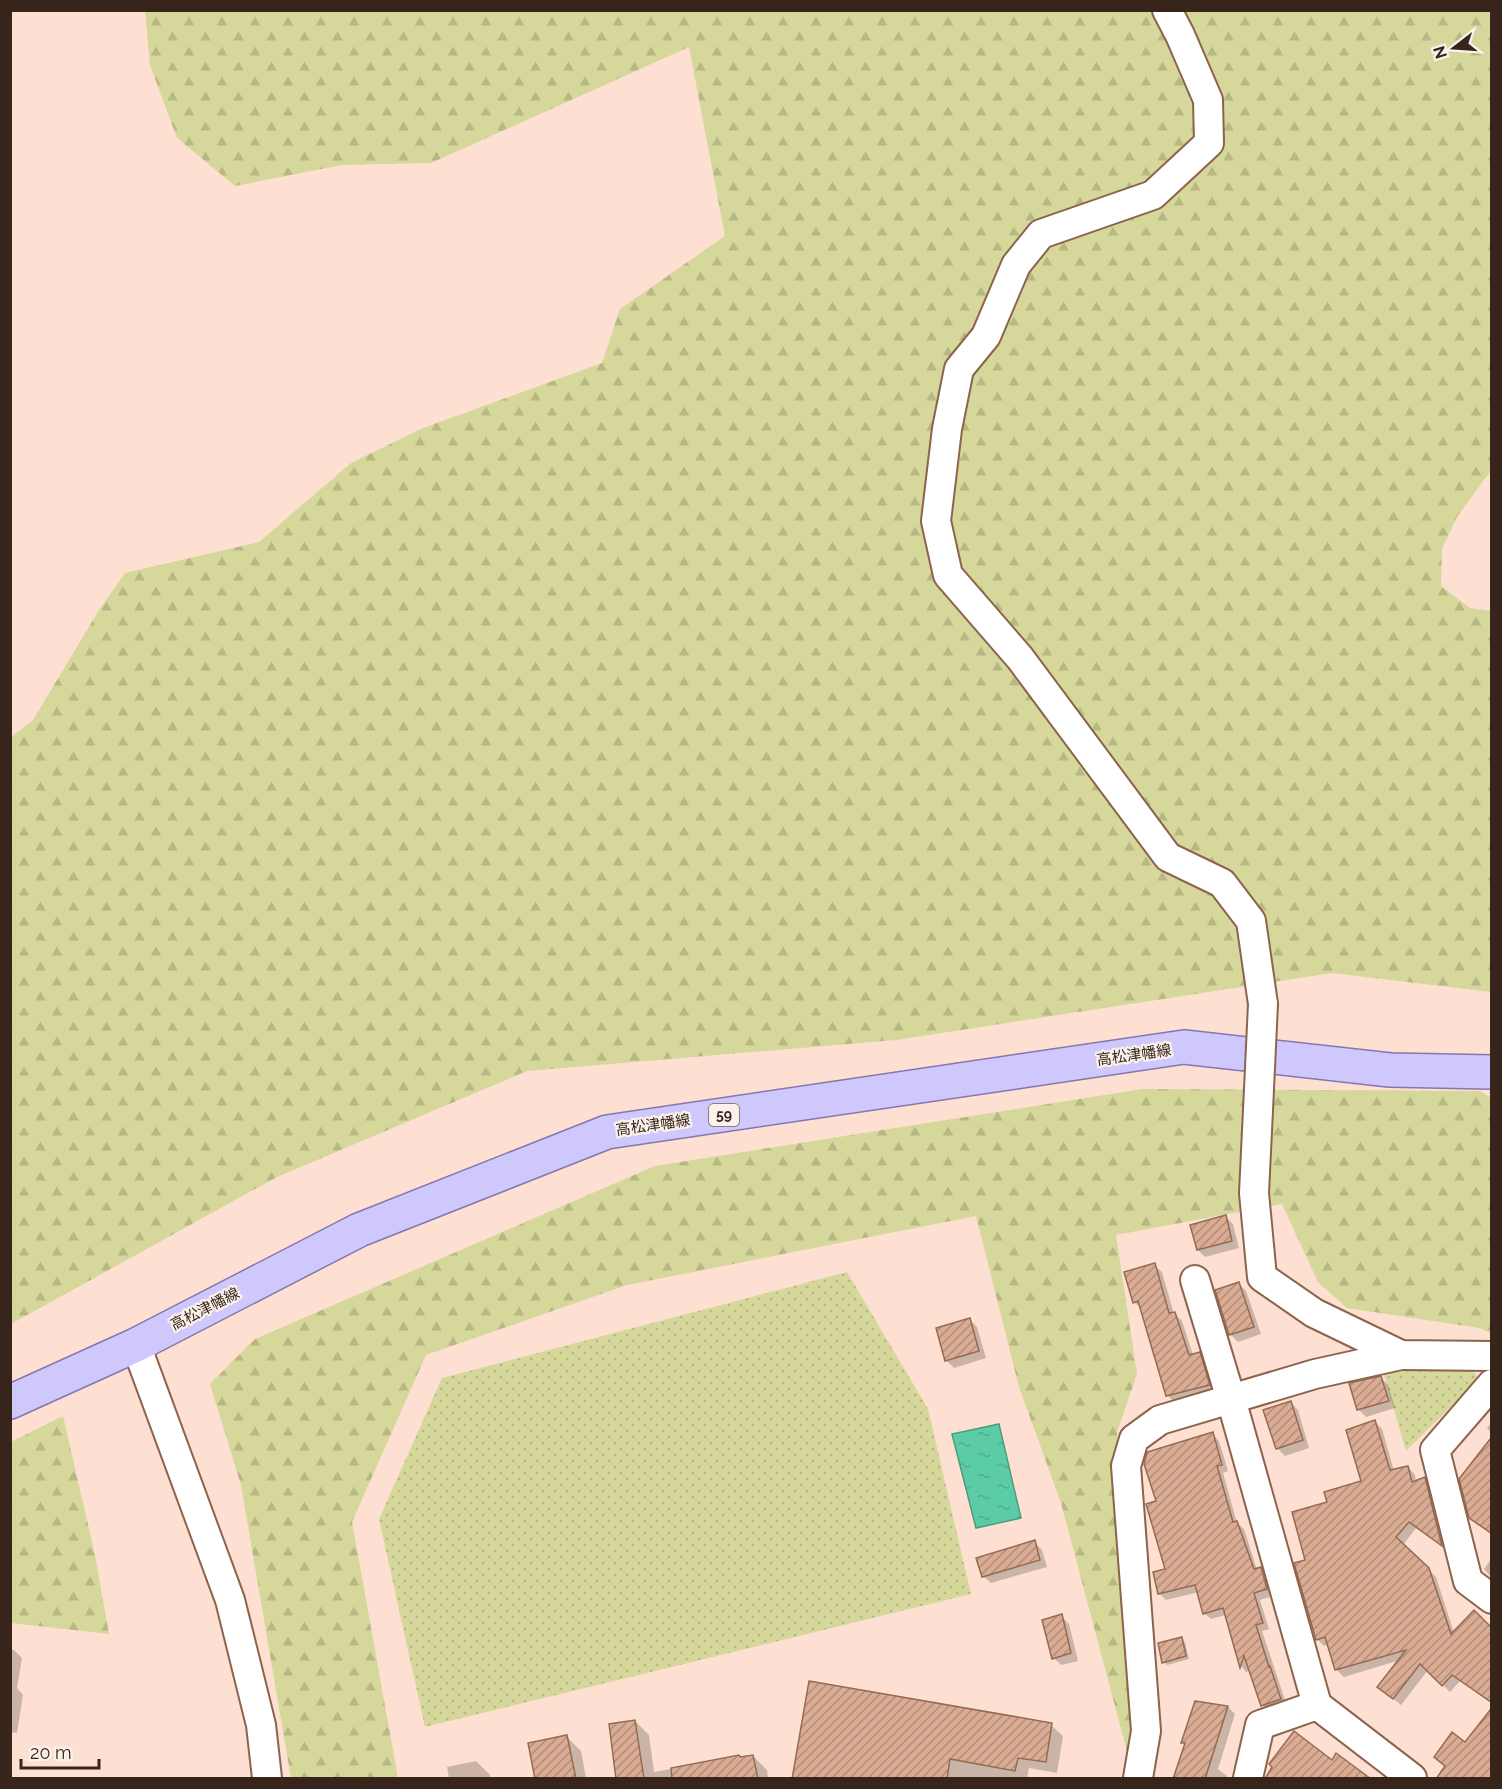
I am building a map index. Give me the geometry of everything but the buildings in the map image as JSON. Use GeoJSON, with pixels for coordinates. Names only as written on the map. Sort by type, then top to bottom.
{"type":"FeatureCollection","features":[{"type":"Feature","properties":{"kind":"main road","name":"高松津幡線"},"geometry":{"type":"LineString","coordinates":[[10,1402],[136,1345],[359,1230],[607,1132],[1184,1047],[1390,1070],[1491,1072]]}},
{"type":"Feature","properties":{"kind":"street"},"geometry":{"type":"LineString","coordinates":[[1167,10],[1208,100],[1209,143],[1153,195],[1041,234],[1016,265],[986,336],[959,369],[947,429],[936,521],[948,575],[1020,658],[1168,857],[1222,883],[1251,921],[1263,1004],[1254,1193],[1262,1277],[1314,1313],[1401,1355]]}},
{"type":"Feature","properties":{"kind":"street"},"geometry":{"type":"LineString","coordinates":[[1195,1280],[1317,1705],[1412,1779]]}},
{"type":"Feature","properties":{"kind":"street"},"geometry":{"type":"LineString","coordinates":[[136,1345],[230,1600],[261,1725],[267,1779]]}},
{"type":"Feature","properties":{"kind":"street"},"geometry":{"type":"LineString","coordinates":[[1138,1779],[1146,1731],[1126,1466],[1134,1439],[1160,1420],[1315,1374],[1401,1355],[1491,1356]]}},
{"type":"Feature","properties":{"kind":"street"},"geometry":{"type":"LineString","coordinates":[[1491,1384],[1435,1450],[1468,1581],[1491,1599]]}},
{"type":"Feature","properties":{"kind":"street"},"geometry":{"type":"LineString","coordinates":[[1248,1779],[1260,1725],[1317,1705]]}},
{"type":"Feature","properties":{"kind":"green space"},"geometry":{"type":"Polygon","coordinates":[[[145,11],[1491,11],[1491,470],[1457,517],[1442,549],[1441,586],[1470,608],[1491,611],[1491,992],[1332,973],[896,1040],[527,1071],[277,1177],[11,1324],[11,737],[33,720],[99,610],[125,573],[259,542],[351,463],[423,428],[602,363],[620,309],[725,236],[689,47],[431,163],[342,165],[235,186],[177,138],[150,65],[145,11]]]}},
{"type":"Feature","properties":{"kind":"green space"},"geometry":{"type":"Polygon","coordinates":[[[1143,1089],[1480,1091],[1491,1098],[1491,1333],[1479,1328],[1347,1308],[1318,1282],[1282,1204],[1116,1235],[1137,1374],[1117,1432],[1136,1727],[1128,1755],[1061,1503],[1019,1387],[976,1216],[627,1285],[426,1355],[352,1522],[398,1778],[291,1778],[241,1485],[210,1384],[255,1339],[655,1166],[1143,1089]]]}},
{"type":"Feature","properties":{"kind":"green space"},"geometry":{"type":"Polygon","coordinates":[[[847,1272],[928,1409],[971,1594],[425,1727],[379,1519],[442,1378],[847,1272]]]}},
{"type":"Feature","properties":{"kind":"green space"},"geometry":{"type":"Polygon","coordinates":[[[1472,1366],[1478,1380],[1406,1451],[1383,1372],[1472,1366]]]}},
{"type":"Feature","properties":{"kind":"green space"},"geometry":{"type":"Polygon","coordinates":[[[63,1416],[95,1555],[109,1634],[11,1623],[11,1442],[63,1416]]]}},
{"type":"Feature","properties":{"kind":"water"},"geometry":{"type":"Polygon","coordinates":[[[999,1424],[1021,1518],[976,1528],[952,1434],[999,1424]]]}}]}
